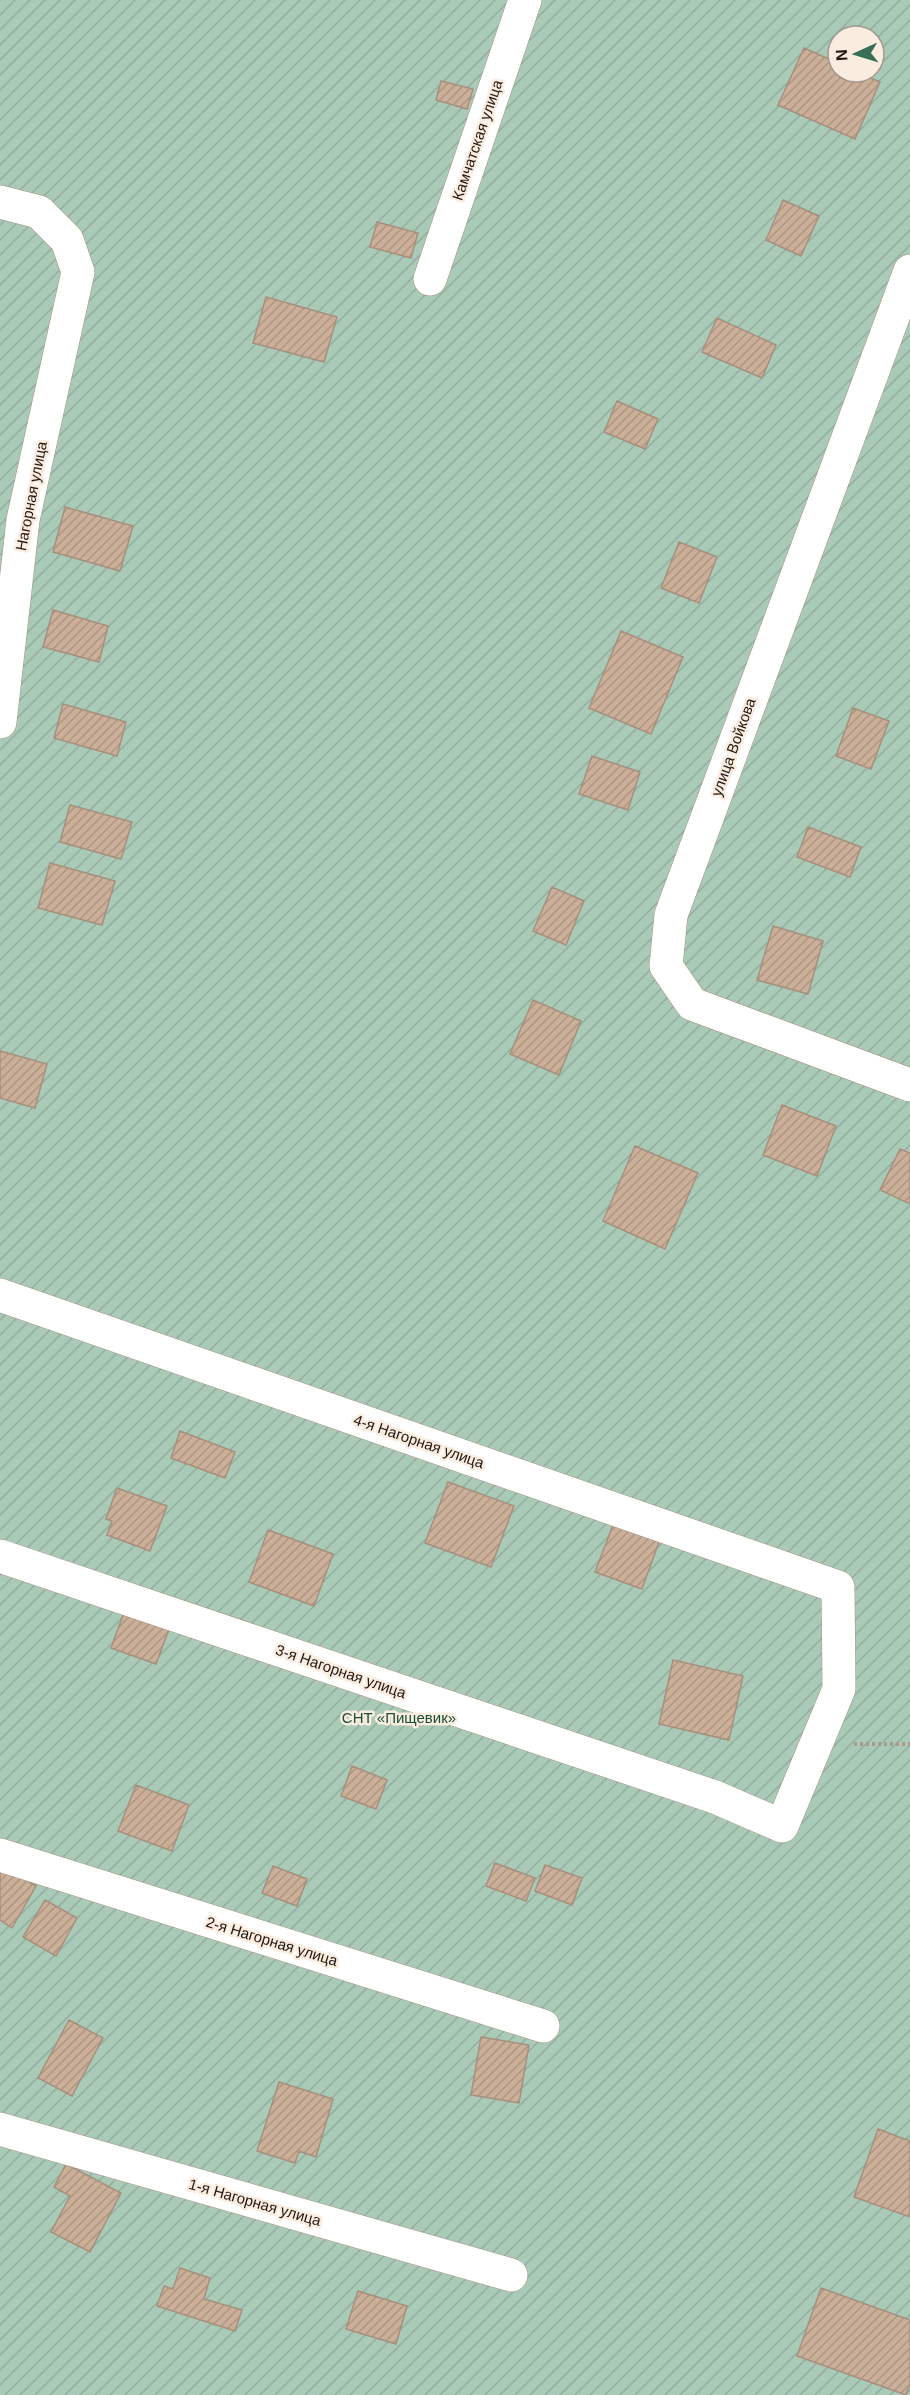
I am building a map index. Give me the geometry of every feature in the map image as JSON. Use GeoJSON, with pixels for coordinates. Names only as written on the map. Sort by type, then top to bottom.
{"type":"FeatureCollection","features":[{"type":"Feature","properties":{"kind":"street","name":"Камчатская улица"},"geometry":{"type":"LineString","coordinates":[[430,279],[525,0]]}},
{"type":"Feature","properties":{"kind":"street","name":"Нагорная улица"},"geometry":{"type":"LineString","coordinates":[[0,202],[39,212],[67,240],[78,272],[23,520],[0,722]]}},
{"type":"Feature","properties":{"kind":"street","name":"улица Войкова"},"geometry":{"type":"LineString","coordinates":[[910,271],[671,915],[666,966],[692,1004],[910,1085]]}},
{"type":"Feature","properties":{"kind":"street","name":"4-я Нагорная улица"},"geometry":{"type":"LineString","coordinates":[[0,1295],[838,1587],[839,1689],[816,1744]]}},
{"type":"Feature","properties":{"kind":"street","name":"3-я Нагорная улица"},"geometry":{"type":"LineString","coordinates":[[0,1556],[715,1797],[782,1826],[816,1744]]}},
{"type":"Feature","properties":{"kind":"street","name":"2-я Нагорная улица"},"geometry":{"type":"LineString","coordinates":[[0,1856],[543,2026]]}},
{"type":"Feature","properties":{"kind":"street","name":"1-я Нагорная улица"},"geometry":{"type":"LineString","coordinates":[[0,2129],[511,2275]]}},
{"type":"Feature","properties":{"kind":"path"},"geometry":{"type":"LineString","coordinates":[[816,1744],[910,1744]]}},
{"type":"Feature","properties":{"kind":"green space","name":"СНТ «Пищевик»"},"geometry":{"type":"Polygon","coordinates":[[[0,0],[910,0],[910,2395],[0,2395],[0,0]]]}},
{"type":"Feature","properties":{"kind":"building"},"geometry":{"type":"Polygon","coordinates":[[[804,48],[826,58],[826,84],[879,84],[855,139],[778,105],[804,48]]]}},
{"type":"Feature","properties":{"kind":"building"},"geometry":{"type":"Polygon","coordinates":[[[441,81],[473,89],[467,109],[436,100],[441,81]]]}},
{"type":"Feature","properties":{"kind":"building"},"geometry":{"type":"Polygon","coordinates":[[[783,200],[819,216],[801,256],[766,240],[783,200]]]}},
{"type":"Feature","properties":{"kind":"building"},"geometry":{"type":"Polygon","coordinates":[[[377,222],[418,233],[411,258],[370,247],[377,222]]]}},
{"type":"Feature","properties":{"kind":"building"},"geometry":{"type":"Polygon","coordinates":[[[266,297],[337,317],[324,362],[253,343],[266,297]]]}},
{"type":"Feature","properties":{"kind":"building"},"geometry":{"type":"Polygon","coordinates":[[[717,318],[776,345],[762,378],[702,352],[717,318]]]}},
{"type":"Feature","properties":{"kind":"building"},"geometry":{"type":"Polygon","coordinates":[[[617,401],[658,419],[645,449],[604,432],[617,401]]]}},
{"type":"Feature","properties":{"kind":"building"},"geometry":{"type":"Polygon","coordinates":[[[65,507],[133,526],[120,571],[53,552],[65,507]]]}},
{"type":"Feature","properties":{"kind":"building"},"geometry":{"type":"Polygon","coordinates":[[[679,542],[717,557],[699,603],[661,588],[679,542]]]}},
{"type":"Feature","properties":{"kind":"building"},"geometry":{"type":"Polygon","coordinates":[[[53,610],[108,626],[99,662],[43,647],[53,610]]]}},
{"type":"Feature","properties":{"kind":"building"},"geometry":{"type":"Polygon","coordinates":[[[621,631],[683,657],[651,734],[589,708],[621,631]]]}},
{"type":"Feature","properties":{"kind":"building"},"geometry":{"type":"Polygon","coordinates":[[[63,704],[126,722],[117,756],[54,738],[63,704]]]}},
{"type":"Feature","properties":{"kind":"building"},"geometry":{"type":"Polygon","coordinates":[[[853,708],[889,721],[871,769],[836,756],[853,708]]]}},
{"type":"Feature","properties":{"kind":"building"},"geometry":{"type":"Polygon","coordinates":[[[592,756],[640,772],[628,810],[579,794],[592,756]]]}},
{"type":"Feature","properties":{"kind":"building"},"geometry":{"type":"Polygon","coordinates":[[[70,805],[132,822],[121,859],[60,842],[70,805]]]}},
{"type":"Feature","properties":{"kind":"building"},"geometry":{"type":"Polygon","coordinates":[[[808,827],[861,847],[850,877],[797,857],[808,827]]]}},
{"type":"Feature","properties":{"kind":"building"},"geometry":{"type":"Polygon","coordinates":[[[50,863],[115,881],[102,925],[38,908],[50,863]]]}},
{"type":"Feature","properties":{"kind":"building"},"geometry":{"type":"Polygon","coordinates":[[[552,887],[584,901],[566,945],[533,931],[552,887]]]}},
{"type":"Feature","properties":{"kind":"building"},"geometry":{"type":"Polygon","coordinates":[[[773,926],[823,941],[808,994],[757,980],[773,926]]]}},
{"type":"Feature","properties":{"kind":"building"},"geometry":{"type":"Polygon","coordinates":[[[533,1000],[581,1021],[559,1075],[510,1054],[533,1000]]]}},
{"type":"Feature","properties":{"kind":"building"},"geometry":{"type":"Polygon","coordinates":[[[0,1051],[47,1064],[35,1108],[0,1098],[0,1051]]]}},
{"type":"Feature","properties":{"kind":"building"},"geometry":{"type":"Polygon","coordinates":[[[782,1105],[836,1126],[817,1176],[763,1155],[782,1105]]]}},
{"type":"Feature","properties":{"kind":"building"},"geometry":{"type":"Polygon","coordinates":[[[635,1146],[698,1173],[665,1249],[603,1221],[635,1146]]]}},
{"type":"Feature","properties":{"kind":"building"},"geometry":{"type":"Polygon","coordinates":[[[900,1149],[910,1153],[910,1204],[880,1190],[900,1149]]]}},
{"type":"Feature","properties":{"kind":"building"},"geometry":{"type":"Polygon","coordinates":[[[180,1431],[235,1452],[225,1478],[171,1458],[180,1431]]]}},
{"type":"Feature","properties":{"kind":"building"},"geometry":{"type":"Polygon","coordinates":[[[448,1482],[514,1506],[491,1567],[425,1543],[448,1482]]]}},
{"type":"Feature","properties":{"kind":"building"},"geometry":{"type":"Polygon","coordinates":[[[117,1488],[167,1506],[150,1551],[107,1535],[112,1521],[106,1519],[117,1488]]]}},
{"type":"Feature","properties":{"kind":"building"},"geometry":{"type":"Polygon","coordinates":[[[613,1525],[659,1542],[642,1589],[595,1572],[613,1525]]]}},
{"type":"Feature","properties":{"kind":"building"},"geometry":{"type":"Polygon","coordinates":[[[268,1530],[333,1554],[314,1606],[249,1582],[268,1530]]]}},
{"type":"Feature","properties":{"kind":"building"},"geometry":{"type":"Polygon","coordinates":[[[126,1607],[171,1624],[156,1664],[111,1648],[126,1607]]]}},
{"type":"Feature","properties":{"kind":"building"},"geometry":{"type":"Polygon","coordinates":[[[673,1660],[743,1676],[729,1740],[659,1724],[673,1660]]]}},
{"type":"Feature","properties":{"kind":"building"},"geometry":{"type":"Polygon","coordinates":[[[352,1766],[387,1780],[376,1809],[341,1796],[352,1766]]]}},
{"type":"Feature","properties":{"kind":"building"},"geometry":{"type":"Polygon","coordinates":[[[136,1785],[189,1805],[172,1851],[118,1831],[136,1785]]]}},
{"type":"Feature","properties":{"kind":"building"},"geometry":{"type":"Polygon","coordinates":[[[495,1863],[535,1878],[526,1901],[486,1886],[495,1863]]]}},
{"type":"Feature","properties":{"kind":"building"},"geometry":{"type":"Polygon","coordinates":[[[545,1865],[582,1878],[572,1905],[535,1891],[545,1865]]]}},
{"type":"Feature","properties":{"kind":"building"},"geometry":{"type":"Polygon","coordinates":[[[3,1866],[36,1886],[12,1928],[0,1920],[0,1870],[3,1866]]]}},
{"type":"Feature","properties":{"kind":"building"},"geometry":{"type":"Polygon","coordinates":[[[273,1866],[307,1879],[297,1906],[262,1893],[273,1866]]]}},
{"type":"Feature","properties":{"kind":"building"},"geometry":{"type":"Polygon","coordinates":[[[45,1900],[77,1918],[56,1956],[23,1937],[45,1900]]]}},
{"type":"Feature","properties":{"kind":"building"},"geometry":{"type":"Polygon","coordinates":[[[69,2020],[103,2038],[72,2096],[38,2078],[69,2020]]]}},
{"type":"Feature","properties":{"kind":"building"},"geometry":{"type":"Polygon","coordinates":[[[481,2037],[529,2045],[519,2103],[471,2095],[481,2037]]]}},
{"type":"Feature","properties":{"kind":"building"},"geometry":{"type":"Polygon","coordinates":[[[279,2082],[333,2099],[316,2157],[299,2151],[295,2163],[257,2151],[279,2082]]]}},
{"type":"Feature","properties":{"kind":"building"},"geometry":{"type":"Polygon","coordinates":[[[878,2129],[910,2141],[910,2217],[854,2197],[878,2129]]]}},
{"type":"Feature","properties":{"kind":"building"},"geometry":{"type":"Polygon","coordinates":[[[66,2164],[121,2193],[90,2252],[51,2232],[70,2196],[54,2187],[66,2164]]]}},
{"type":"Feature","properties":{"kind":"building"},"geometry":{"type":"Polygon","coordinates":[[[180,2268],[210,2278],[204,2299],[242,2310],[235,2331],[157,2306],[164,2286],[173,2289],[180,2268]]]}},
{"type":"Feature","properties":{"kind":"building"},"geometry":{"type":"Polygon","coordinates":[[[821,2288],[910,2320],[910,2384],[906,2395],[797,2356],[821,2288]]]}},
{"type":"Feature","properties":{"kind":"building"},"geometry":{"type":"Polygon","coordinates":[[[358,2291],[407,2306],[396,2344],[346,2329],[358,2291]]]}}]}
